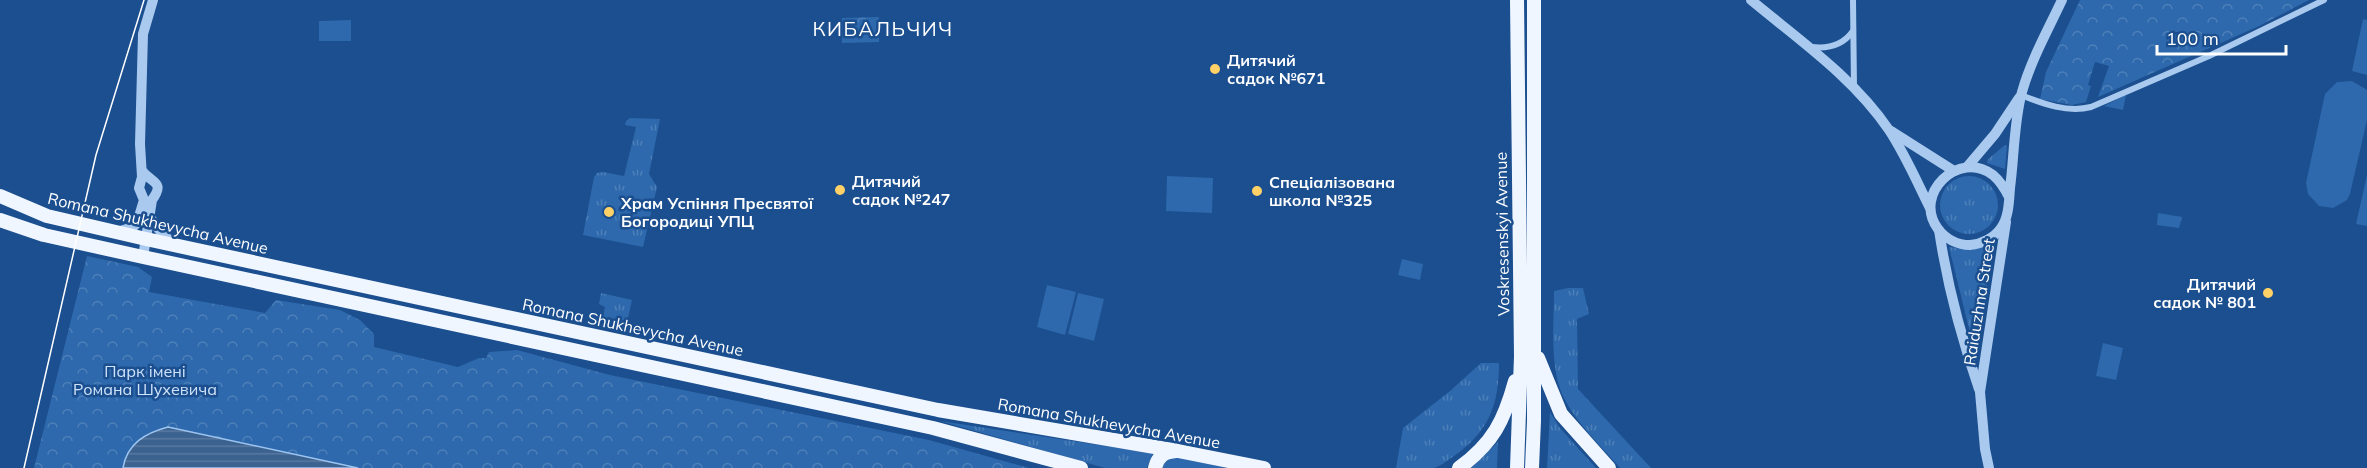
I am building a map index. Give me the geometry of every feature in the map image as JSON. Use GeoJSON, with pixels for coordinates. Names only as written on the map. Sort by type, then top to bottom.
{"type":"FeatureCollection","features":[{"type":"Feature","properties":{"kind":"main road","name":"Voskresenskyi Avenue"},"geometry":{"type":"LineString","coordinates":[[1516,0],[1521,356],[1517,468]]}},
{"type":"Feature","properties":{"kind":"main road","name":"Voskresenskyi Avenue"},"geometry":{"type":"LineString","coordinates":[[1532,468],[1534,0]]}},
{"type":"Feature","properties":{"kind":"main road","name":"Romana Shukhevycha Avenue"},"geometry":{"type":"LineString","coordinates":[[0,196],[47,216],[146,239],[938,410],[1264,468]]}},
{"type":"Feature","properties":{"kind":"main road"},"geometry":{"type":"LineString","coordinates":[[0,220],[44,235],[933,428],[1081,468]]}},
{"type":"Feature","properties":{"kind":"main road"},"geometry":{"type":"LineString","coordinates":[[1533,345],[1561,414],[1609,468]]}},
{"type":"Feature","properties":{"kind":"main road"},"geometry":{"type":"LineString","coordinates":[[1459,468],[1476,456],[1496,432],[1507,411],[1521,356]]}},
{"type":"Feature","properties":{"kind":"main road"},"geometry":{"type":"LineString","coordinates":[[1155,468],[1161,456],[1166,452],[1178,451]]}},
{"type":"Feature","properties":{"kind":"street"},"geometry":{"type":"LineString","coordinates":[[148,197],[140,191],[142,171],[140,144],[143,34],[153,0]]}},
{"type":"Feature","properties":{"kind":"street"},"geometry":{"type":"LineString","coordinates":[[1751,0],[1809,47],[1854,88],[1888,130],[1909,164],[1939,230],[1948,238],[1959,243],[1977,243],[1994,236],[2002,227],[2007,216],[2021,95],[2062,0]]}},
{"type":"Feature","properties":{"kind":"street"},"geometry":{"type":"LineString","coordinates":[[1853,0],[1854,88]]}},
{"type":"Feature","properties":{"kind":"street"},"geometry":{"type":"LineString","coordinates":[[2021,95],[2040,103],[2071,110],[2091,107],[2209,56],[2324,0]]}},
{"type":"Feature","properties":{"kind":"street"},"geometry":{"type":"LineString","coordinates":[[1809,47],[1832,47],[1843,41],[1854,30]]}},
{"type":"Feature","properties":{"kind":"street"},"geometry":{"type":"LineString","coordinates":[[1967,167],[1995,134],[2021,95]]}},
{"type":"Feature","properties":{"kind":"street"},"geometry":{"type":"LineString","coordinates":[[1888,130],[1954,171]]}},
{"type":"Feature","properties":{"kind":"street"},"geometry":{"type":"LineString","coordinates":[[1931,210],[1934,190],[1946,175],[1967,167],[1980,169],[1992,175],[2009,197]]}},
{"type":"Feature","properties":{"kind":"street"},"geometry":{"type":"LineString","coordinates":[[117,232],[133,227],[137,223],[148,197],[158,190],[157,185],[142,171]]}},
{"type":"Feature","properties":{"kind":"street"},"geometry":{"type":"LineString","coordinates":[[141,184],[147,180],[153,181]]}},
{"type":"Feature","properties":{"kind":"street"},"geometry":{"type":"LineString","coordinates":[[143,257],[149,216],[148,197]]}},
{"type":"Feature","properties":{"kind":"street"},"geometry":{"type":"LineString","coordinates":[[149,216],[163,235],[179,246]]}},
{"type":"Feature","properties":{"kind":"street","name":"Raiduzhna Street"},"geometry":{"type":"LineString","coordinates":[[1989,468],[1984,449],[1980,392],[2007,216]]}},
{"type":"Feature","properties":{"kind":"street","name":"Raiduzhna Street"},"geometry":{"type":"LineString","coordinates":[[1939,230],[1943,261],[1965,349],[1980,392]]}},
{"type":"Feature","properties":{"kind":"green space"},"geometry":{"type":"Polygon","coordinates":[[[2080,0],[2309,0],[2257,27],[2098,97],[2109,66],[2095,62],[2086,102],[2072,105],[2040,99],[2046,72],[2080,0]]]}},
{"type":"Feature","properties":{"kind":"green space"},"geometry":{"type":"Polygon","coordinates":[[[879,17],[879,42],[842,43],[842,18],[879,17]]]}},
{"type":"Feature","properties":{"kind":"green space"},"geometry":{"type":"Polygon","coordinates":[[[2363,19],[2367,20],[2367,75],[2352,71],[2363,19]]]}},
{"type":"Feature","properties":{"kind":"green space"},"geometry":{"type":"Polygon","coordinates":[[[351,20],[351,41],[319,41],[319,21],[351,20]]]}},
{"type":"Feature","properties":{"kind":"green space"},"geometry":{"type":"Polygon","coordinates":[[[2352,81],[2367,90],[2367,120],[2350,194],[2347,200],[2333,208],[2319,206],[2308,194],[2306,183],[2325,94],[2337,82],[2352,81]]]}},
{"type":"Feature","properties":{"kind":"green space"},"geometry":{"type":"Polygon","coordinates":[[[2126,95],[2123,110],[2104,106],[2126,95]]]}},
{"type":"Feature","properties":{"kind":"green space"},"geometry":{"type":"Polygon","coordinates":[[[630,118],[660,119],[649,174],[657,187],[643,247],[583,235],[594,177],[597,173],[603,172],[624,176],[636,127],[625,125],[630,118]]]}},
{"type":"Feature","properties":{"kind":"green space"},"geometry":{"type":"Polygon","coordinates":[[[2005,145],[2007,146],[2005,169],[1987,163],[1988,159],[2005,145]]]}},
{"type":"Feature","properties":{"kind":"green space"},"geometry":{"type":"Polygon","coordinates":[[[2367,175],[2367,226],[2356,224],[2367,175]]]}},
{"type":"Feature","properties":{"kind":"green space"},"geometry":{"type":"Polygon","coordinates":[[[1167,176],[1213,178],[1212,213],[1166,211],[1167,176]]]}},
{"type":"Feature","properties":{"kind":"green space"},"geometry":{"type":"Polygon","coordinates":[[[1969,176],[1985,181],[1993,189],[1998,205],[1993,221],[1985,229],[1969,234],[1953,229],[1945,221],[1940,205],[1945,189],[1953,181],[1969,176]]]}},
{"type":"Feature","properties":{"kind":"green space"},"geometry":{"type":"Polygon","coordinates":[[[2158,213],[2182,217],[2179,228],[2157,225],[2158,213]]]}},
{"type":"Feature","properties":{"kind":"green space"},"geometry":{"type":"Polygon","coordinates":[[[1993,242],[1978,349],[1974,349],[1949,247],[1972,250],[1993,242]]]}},
{"type":"Feature","properties":{"kind":"green space","name":"Парк імені Романа Шухевича"},"geometry":{"type":"Polygon","coordinates":[[[87,256],[138,267],[152,277],[149,292],[265,313],[276,300],[340,310],[360,320],[374,334],[374,347],[458,367],[479,358],[486,358],[489,352],[517,350],[610,375],[929,440],[1029,468],[34,468],[87,256]]]}},
{"type":"Feature","properties":{"kind":"green space"},"geometry":{"type":"Polygon","coordinates":[[[1402,259],[1423,264],[1420,280],[1398,275],[1402,259]]]}},
{"type":"Feature","properties":{"kind":"green space"},"geometry":{"type":"Polygon","coordinates":[[[1047,285],[1076,292],[1065,335],[1037,327],[1047,285]]]}},
{"type":"Feature","properties":{"kind":"green space"},"geometry":{"type":"Polygon","coordinates":[[[1583,288],[1589,314],[1577,319],[1578,389],[1651,468],[1620,468],[1583,427],[1565,400],[1554,361],[1554,291],[1583,288]]]}},
{"type":"Feature","properties":{"kind":"green space"},"geometry":{"type":"Polygon","coordinates":[[[601,293],[632,300],[627,323],[603,317],[605,307],[599,304],[601,293]]]}},
{"type":"Feature","properties":{"kind":"green space"},"geometry":{"type":"Polygon","coordinates":[[[1078,293],[1104,299],[1094,341],[1068,334],[1078,293]]]}},
{"type":"Feature","properties":{"kind":"green space"},"geometry":{"type":"Polygon","coordinates":[[[2103,343],[2123,348],[2116,380],[2096,376],[2103,343]]]}},
{"type":"Feature","properties":{"kind":"green space"},"geometry":{"type":"Polygon","coordinates":[[[1481,363],[1499,363],[1499,378],[1490,416],[1476,437],[1466,447],[1437,467],[1396,468],[1403,428],[1481,363]]]}},
{"type":"Feature","properties":{"kind":"green space"},"geometry":{"type":"Polygon","coordinates":[[[1550,412],[1560,428],[1596,468],[1547,468],[1550,412]]]}},
{"type":"Feature","properties":{"kind":"green space"},"geometry":{"type":"Polygon","coordinates":[[[940,421],[1153,453],[1147,468],[1105,468],[940,421]]]}},
{"type":"Feature","properties":{"kind":"green space"},"geometry":{"type":"Polygon","coordinates":[[[1498,442],[1497,468],[1471,468],[1498,442]]]}},
{"type":"Feature","properties":{"kind":"green space"},"geometry":{"type":"Polygon","coordinates":[[[1175,457],[1227,468],[1161,468],[1167,460],[1175,457]]]}},
{"type":"Feature","properties":{"kind":"shaded area"},"geometry":{"type":"Polygon","coordinates":[[[168,427],[358,468],[123,468],[129,452],[139,440],[152,432],[168,427]]]}},
{"type":"Feature","properties":{"kind":"tram line"},"geometry":{"type":"LineString","coordinates":[[24,468],[96,155],[144,0]]}},
{"type":"Feature","properties":{"kind":"place","name":"Дитячий садок №671"},"geometry":{"type":"Point","coordinates":[1215,69]}},
{"type":"Feature","properties":{"kind":"place","name":"Дитячий садок №247"},"geometry":{"type":"Point","coordinates":[840,190]}},
{"type":"Feature","properties":{"kind":"place","name":"Спеціалізована школа №325"},"geometry":{"type":"Point","coordinates":[1257,191]}},
{"type":"Feature","properties":{"kind":"place","name":"Храм Успіння Пресвятої Богородиці УПЦ"},"geometry":{"type":"Point","coordinates":[609,212]}},
{"type":"Feature","properties":{"kind":"place","name":"Дитячий садок № 801"},"geometry":{"type":"Point","coordinates":[2268,293]}},
{"type":"Feature","properties":{"kind":"district","name":"КИБАЛЬЧИЧ"},"geometry":{"type":"Point","coordinates":[883,29]}}]}
